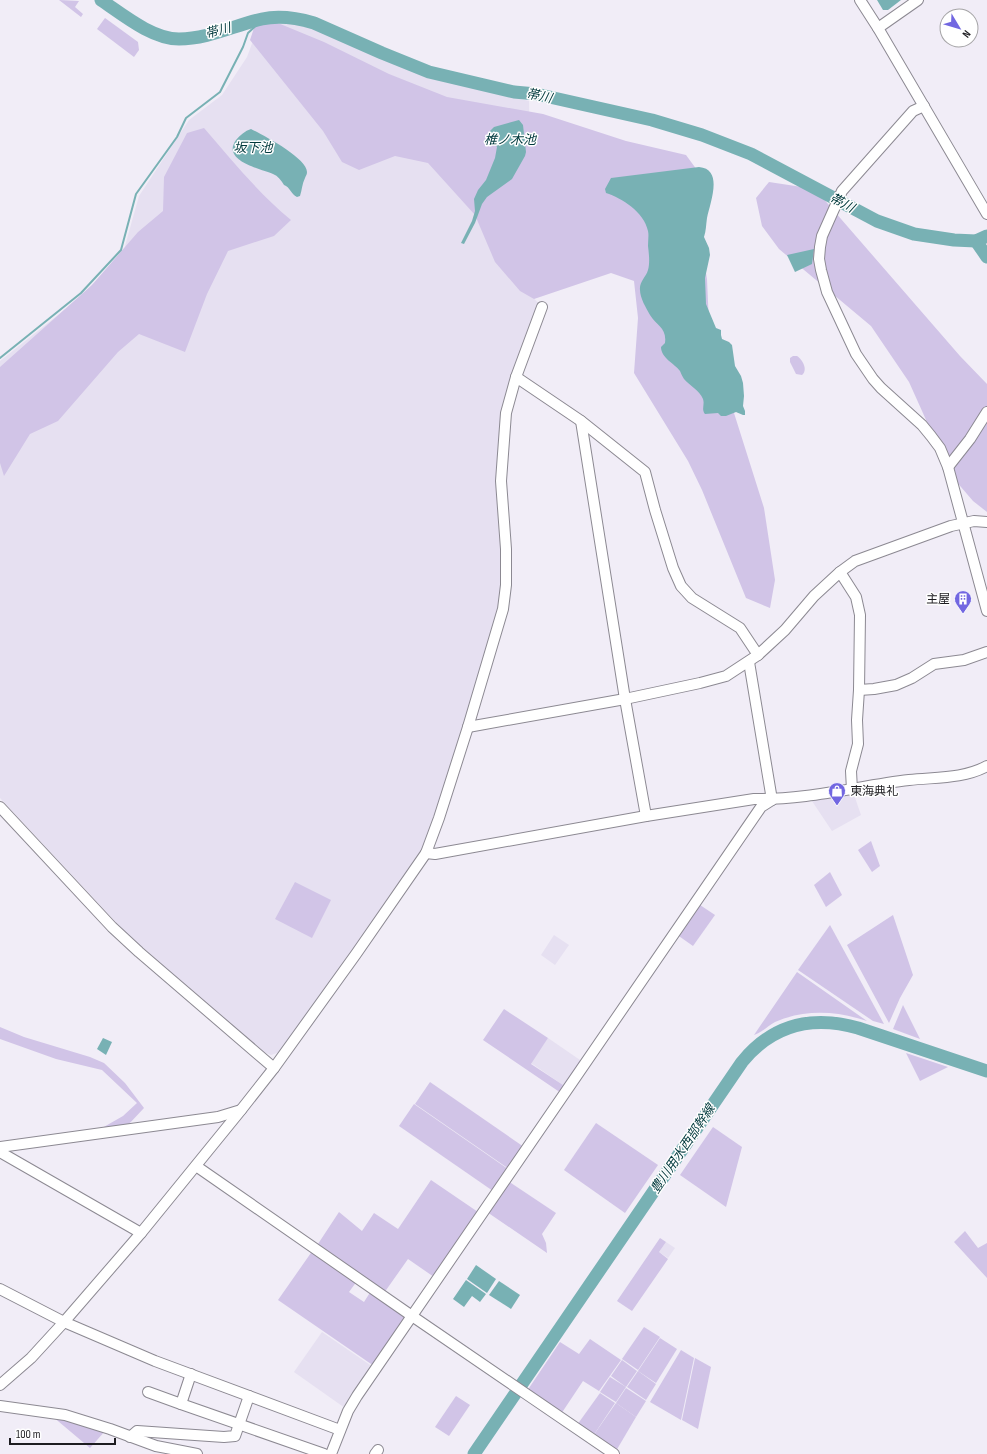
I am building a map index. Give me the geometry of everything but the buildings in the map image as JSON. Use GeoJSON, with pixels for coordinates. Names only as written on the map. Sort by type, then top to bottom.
{"type":"FeatureCollection","features":[{"type":"Feature","properties":{"kind":"street"},"geometry":{"type":"LineString","coordinates":[[860,0],[987,214]]}},
{"type":"Feature","properties":{"kind":"street"},"geometry":{"type":"LineString","coordinates":[[878,28],[918,0]]}},
{"type":"Feature","properties":{"kind":"street"},"geometry":{"type":"LineString","coordinates":[[924,106],[913,111],[842,191],[826,225],[820,248],[821,270],[827,292],[856,354],[873,378],[931,436],[940,448],[948,466],[987,611]]}},
{"type":"Feature","properties":{"kind":"street"},"geometry":{"type":"LineString","coordinates":[[0,1385],[31,1358],[64,1322],[141,1233],[241,1110],[274,1068],[426,853],[439,818],[468,727],[503,609],[506,585],[506,549],[501,481],[506,413],[516,377],[542,307]]}},
{"type":"Feature","properties":{"kind":"street"},"geometry":{"type":"LineString","coordinates":[[516,377],[581,421],[645,472],[673,568],[681,586],[692,598],[740,628],[758,655]]}},
{"type":"Feature","properties":{"kind":"street"},"geometry":{"type":"LineString","coordinates":[[948,466],[970,439],[987,412]]}},
{"type":"Feature","properties":{"kind":"street"},"geometry":{"type":"LineString","coordinates":[[581,421],[625,699],[646,816]]}},
{"type":"Feature","properties":{"kind":"street"},"geometry":{"type":"LineString","coordinates":[[468,727],[625,699],[726,676],[758,655],[784,630],[814,596],[840,572],[855,561],[939,529],[974,521],[987,522]]}},
{"type":"Feature","properties":{"kind":"street"},"geometry":{"type":"LineString","coordinates":[[840,572],[856,597],[860,615],[857,720],[858,744],[851,771],[852,790]]}},
{"type":"Feature","properties":{"kind":"street"},"geometry":{"type":"LineString","coordinates":[[859,690],[874,689],[896,684],[912,678],[934,664],[964,660],[987,652]]}},
{"type":"Feature","properties":{"kind":"street"},"geometry":{"type":"LineString","coordinates":[[749,662],[772,800]]}},
{"type":"Feature","properties":{"kind":"street"},"geometry":{"type":"LineString","coordinates":[[426,853],[436,854],[646,816],[754,799],[772,800],[852,790],[909,780],[963,776],[987,766]]}},
{"type":"Feature","properties":{"kind":"street"},"geometry":{"type":"LineString","coordinates":[[331,1454],[348,1411],[412,1316],[761,807],[772,800]]}},
{"type":"Feature","properties":{"kind":"street"},"geometry":{"type":"LineString","coordinates":[[0,807],[112,927],[274,1068]]}},
{"type":"Feature","properties":{"kind":"street"},"geometry":{"type":"LineString","coordinates":[[0,1147],[218,1117],[241,1110]]}},
{"type":"Feature","properties":{"kind":"street"},"geometry":{"type":"LineString","coordinates":[[0,1152],[141,1233]]}},
{"type":"Feature","properties":{"kind":"street"},"geometry":{"type":"LineString","coordinates":[[196,1166],[614,1454]]}},
{"type":"Feature","properties":{"kind":"street"},"geometry":{"type":"LineString","coordinates":[[0,1289],[64,1322],[155,1361],[340,1430]]}},
{"type":"Feature","properties":{"kind":"street"},"geometry":{"type":"LineString","coordinates":[[182,1404],[191,1374]]}},
{"type":"Feature","properties":{"kind":"street"},"geometry":{"type":"LineString","coordinates":[[148,1392],[324,1454]]}},
{"type":"Feature","properties":{"kind":"street"},"geometry":{"type":"LineString","coordinates":[[130,1437],[137,1431],[224,1437],[235,1436],[249,1396]]}},
{"type":"Feature","properties":{"kind":"street"},"geometry":{"type":"LineString","coordinates":[[0,1406],[65,1415],[110,1428],[156,1446],[197,1454]]}},
{"type":"Feature","properties":{"kind":"shaded area"},"geometry":{"type":"Polygon","coordinates":[[[59,0],[79,1],[75,7],[83,14],[81,17],[59,0]]]}},
{"type":"Feature","properties":{"kind":"shaded area"},"geometry":{"type":"Polygon","coordinates":[[[105,18],[138,42],[139,50],[134,57],[97,29],[105,18]]]}},
{"type":"Feature","properties":{"kind":"shaded area"},"geometry":{"type":"Polygon","coordinates":[[[273,21],[324,42],[389,74],[447,97],[543,114],[626,141],[686,155],[697,170],[698,224],[707,279],[709,324],[722,375],[764,508],[775,580],[770,608],[746,598],[702,490],[688,461],[634,373],[638,318],[634,281],[611,273],[534,299],[520,291],[495,262],[475,215],[428,163],[395,156],[359,170],[342,162],[323,131],[250,40],[255,25],[273,21]]]}},
{"type":"Feature","properties":{"kind":"shaded area"},"geometry":{"type":"Polygon","coordinates":[[[289,23],[320,30],[425,77],[529,101],[530,167],[507,270],[541,306],[504,414],[501,606],[424,851],[280,1052],[271,1055],[259,1050],[127,934],[0,798],[0,361],[78,299],[123,253],[139,196],[189,120],[222,95],[247,57],[257,30],[267,26],[289,23]]]}},
{"type":"Feature","properties":{"kind":"shaded area"},"geometry":{"type":"Polygon","coordinates":[[[204,128],[256,187],[291,220],[274,236],[228,251],[207,294],[185,352],[139,334],[118,352],[58,421],[30,434],[4,476],[0,463],[0,367],[92,285],[138,232],[163,211],[164,177],[187,133],[204,128]]]}},
{"type":"Feature","properties":{"kind":"shaded area"},"geometry":{"type":"Polygon","coordinates":[[[769,182],[815,189],[960,356],[987,384],[987,512],[973,501],[955,480],[940,451],[909,382],[871,326],[779,249],[762,226],[756,198],[769,182]]]}},
{"type":"Feature","properties":{"kind":"shaded area"},"geometry":{"type":"Polygon","coordinates":[[[797,356],[803,362],[805,370],[802,375],[796,374],[790,362],[790,358],[797,356]]]}},
{"type":"Feature","properties":{"kind":"shaded area","name":"東海典礼"},"geometry":{"type":"Polygon","coordinates":[[[853,792],[861,815],[832,831],[810,798],[853,792]]]}},
{"type":"Feature","properties":{"kind":"shaded area"},"geometry":{"type":"Polygon","coordinates":[[[871,841],[880,866],[872,872],[858,850],[871,841]]]}},
{"type":"Feature","properties":{"kind":"shaded area"},"geometry":{"type":"Polygon","coordinates":[[[830,872],[842,895],[826,907],[814,885],[830,872]]]}},
{"type":"Feature","properties":{"kind":"shaded area"},"geometry":{"type":"Polygon","coordinates":[[[295,882],[331,900],[312,938],[275,919],[295,882]]]}},
{"type":"Feature","properties":{"kind":"shaded area"},"geometry":{"type":"Polygon","coordinates":[[[697,903],[715,915],[693,946],[676,934],[697,903]]]}},
{"type":"Feature","properties":{"kind":"shaded area"},"geometry":{"type":"Polygon","coordinates":[[[893,915],[913,975],[900,998],[889,1023],[847,945],[893,915]]]}},
{"type":"Feature","properties":{"kind":"shaded area"},"geometry":{"type":"Polygon","coordinates":[[[830,925],[884,1024],[873,1021],[798,970],[830,925]]]}},
{"type":"Feature","properties":{"kind":"shaded area"},"geometry":{"type":"Polygon","coordinates":[[[554,935],[569,945],[555,965],[541,955],[554,935]]]}},
{"type":"Feature","properties":{"kind":"shaded area"},"geometry":{"type":"Polygon","coordinates":[[[797,972],[867,1021],[833,1013],[809,1013],[775,1022],[754,1035],[797,972]]]}},
{"type":"Feature","properties":{"kind":"shaded area"},"geometry":{"type":"Polygon","coordinates":[[[903,1005],[920,1039],[893,1029],[903,1005]]]}},
{"type":"Feature","properties":{"kind":"shaded area"},"geometry":{"type":"Polygon","coordinates":[[[504,1009],[548,1038],[531,1064],[563,1085],[580,1060],[582,1062],[561,1093],[483,1040],[504,1009]]]}},
{"type":"Feature","properties":{"kind":"shaded area"},"geometry":{"type":"Polygon","coordinates":[[[0,1027],[24,1037],[90,1057],[104,1063],[125,1083],[144,1108],[128,1125],[102,1128],[123,1116],[137,1103],[102,1070],[56,1059],[0,1039],[0,1027]]]}},
{"type":"Feature","properties":{"kind":"shaded area"},"geometry":{"type":"Polygon","coordinates":[[[548,1038],[580,1060],[563,1085],[531,1063],[548,1038]]]}},
{"type":"Feature","properties":{"kind":"shaded area"},"geometry":{"type":"Polygon","coordinates":[[[906,1053],[948,1067],[920,1081],[906,1053]]]}},
{"type":"Feature","properties":{"kind":"shaded area"},"geometry":{"type":"Polygon","coordinates":[[[430,1082],[524,1147],[509,1169],[415,1104],[430,1082]]]}},
{"type":"Feature","properties":{"kind":"shaded area"},"geometry":{"type":"Polygon","coordinates":[[[414,1104],[508,1169],[493,1191],[399,1126],[414,1104]]]}},
{"type":"Feature","properties":{"kind":"shaded area"},"geometry":{"type":"Polygon","coordinates":[[[596,1123],[658,1165],[625,1213],[564,1170],[596,1123]]]}},
{"type":"Feature","properties":{"kind":"shaded area"},"geometry":{"type":"Polygon","coordinates":[[[713,1127],[742,1147],[726,1207],[680,1175],[713,1127]]]}},
{"type":"Feature","properties":{"kind":"shaded area"},"geometry":{"type":"Polygon","coordinates":[[[431,1180],[478,1212],[434,1277],[408,1259],[384,1293],[316,1247],[339,1212],[362,1231],[374,1213],[398,1229],[431,1180]]]}},
{"type":"Feature","properties":{"kind":"shaded area"},"geometry":{"type":"Polygon","coordinates":[[[508,1181],[556,1213],[542,1234],[546,1243],[547,1253],[487,1212],[508,1181]]]}},
{"type":"Feature","properties":{"kind":"shaded area"},"geometry":{"type":"Polygon","coordinates":[[[965,1231],[978,1248],[987,1243],[987,1278],[954,1242],[965,1231]]]}},
{"type":"Feature","properties":{"kind":"shaded area"},"geometry":{"type":"Polygon","coordinates":[[[660,1238],[666,1242],[659,1252],[668,1259],[632,1311],[617,1301],[660,1238]]]}},
{"type":"Feature","properties":{"kind":"shaded area"},"geometry":{"type":"Polygon","coordinates":[[[666,1242],[675,1248],[668,1258],[659,1252],[666,1242]]]}},
{"type":"Feature","properties":{"kind":"shaded area"},"geometry":{"type":"Polygon","coordinates":[[[313,1250],[357,1281],[349,1292],[364,1302],[371,1291],[408,1316],[374,1366],[278,1300],[313,1250]]]}},
{"type":"Feature","properties":{"kind":"shaded area"},"geometry":{"type":"Polygon","coordinates":[[[644,1327],[660,1337],[638,1370],[622,1359],[644,1327]]]}},
{"type":"Feature","properties":{"kind":"shaded area"},"geometry":{"type":"Polygon","coordinates":[[[322,1332],[373,1367],[345,1408],[294,1372],[322,1332]]]}},
{"type":"Feature","properties":{"kind":"shaded area"},"geometry":{"type":"Polygon","coordinates":[[[660,1338],[677,1349],[656,1383],[638,1371],[660,1338]]]}},
{"type":"Feature","properties":{"kind":"shaded area"},"geometry":{"type":"Polygon","coordinates":[[[590,1339],[621,1360],[599,1391],[583,1381],[561,1414],[527,1391],[560,1342],[579,1354],[590,1339]]]}},
{"type":"Feature","properties":{"kind":"shaded area"},"geometry":{"type":"Polygon","coordinates":[[[681,1350],[694,1358],[681,1420],[650,1402],[681,1350]]]}},
{"type":"Feature","properties":{"kind":"shaded area"},"geometry":{"type":"Polygon","coordinates":[[[695,1358],[711,1367],[698,1429],[682,1420],[695,1358]]]}},
{"type":"Feature","properties":{"kind":"shaded area"},"geometry":{"type":"Polygon","coordinates":[[[622,1360],[637,1371],[626,1387],[611,1376],[622,1360]]]}},
{"type":"Feature","properties":{"kind":"shaded area"},"geometry":{"type":"Polygon","coordinates":[[[638,1371],[656,1384],[646,1400],[627,1387],[638,1371]]]}},
{"type":"Feature","properties":{"kind":"shaded area"},"geometry":{"type":"Polygon","coordinates":[[[610,1377],[626,1387],[616,1402],[600,1392],[610,1377]]]}},
{"type":"Feature","properties":{"kind":"shaded area"},"geometry":{"type":"Polygon","coordinates":[[[626,1388],[646,1401],[636,1417],[616,1403],[626,1388]]]}},
{"type":"Feature","properties":{"kind":"shaded area"},"geometry":{"type":"Polygon","coordinates":[[[600,1393],[615,1403],[593,1436],[577,1425],[600,1393]]]}},
{"type":"Feature","properties":{"kind":"shaded area"},"geometry":{"type":"Polygon","coordinates":[[[456,1396],[470,1405],[449,1436],[435,1427],[456,1396]]]}},
{"type":"Feature","properties":{"kind":"shaded area"},"geometry":{"type":"Polygon","coordinates":[[[616,1403],[636,1417],[616,1451],[593,1436],[616,1403]]]}},
{"type":"Feature","properties":{"kind":"shaded area"},"geometry":{"type":"Polygon","coordinates":[[[52,1416],[105,1431],[90,1448],[52,1416]]]}},
{"type":"Feature","properties":{"kind":"water"},"geometry":{"type":"Polygon","coordinates":[[[877,0],[901,0],[888,10],[883,10],[877,0]]]}},
{"type":"Feature","properties":{"kind":"water","name":"椎ノ木池"},"geometry":{"type":"Polygon","coordinates":[[[519,120],[523,125],[526,152],[525,156],[512,179],[487,197],[482,204],[475,223],[464,244],[461,243],[472,221],[475,211],[474,199],[478,190],[486,180],[495,158],[497,147],[490,135],[490,131],[494,127],[519,120]]]}},
{"type":"Feature","properties":{"kind":"water","name":"坂下池"},"geometry":{"type":"Polygon","coordinates":[[[251,129],[284,148],[300,160],[305,166],[307,174],[303,182],[300,196],[295,196],[281,180],[273,174],[252,167],[238,159],[234,153],[233,147],[236,140],[243,133],[251,129]]]}},
{"type":"Feature","properties":{"kind":"water"},"geometry":{"type":"Polygon","coordinates":[[[699,167],[707,169],[711,174],[714,188],[704,237],[709,248],[710,255],[705,278],[706,304],[716,328],[721,330],[722,339],[732,345],[735,366],[743,383],[743,406],[745,415],[736,412],[726,416],[721,416],[718,413],[705,414],[703,410],[703,399],[701,396],[684,379],[680,371],[663,354],[661,347],[665,343],[665,338],[663,330],[650,315],[640,293],[640,287],[647,273],[649,264],[648,233],[646,224],[632,207],[619,198],[606,193],[605,189],[611,178],[699,167]]]}},
{"type":"Feature","properties":{"kind":"water"},"geometry":{"type":"Polygon","coordinates":[[[814,249],[812,264],[795,272],[787,255],[814,249]]]}},
{"type":"Feature","properties":{"kind":"water"},"geometry":{"type":"Polygon","coordinates":[[[103,1038],[112,1042],[106,1055],[97,1049],[103,1038]]]}},
{"type":"Feature","properties":{"kind":"water"},"geometry":{"type":"Polygon","coordinates":[[[476,1265],[496,1279],[487,1293],[467,1279],[476,1265]]]}},
{"type":"Feature","properties":{"kind":"water"},"geometry":{"type":"Polygon","coordinates":[[[466,1280],[486,1294],[480,1302],[472,1296],[464,1307],[453,1299],[466,1280]]]}},
{"type":"Feature","properties":{"kind":"water"},"geometry":{"type":"Polygon","coordinates":[[[499,1281],[520,1295],[511,1309],[489,1295],[499,1281]]]}},
{"type":"Feature","properties":{"kind":"waterway","name":"帯川"},"geometry":{"type":"LineString","coordinates":[[101,0],[138,25],[158,35],[169,38],[179,39],[200,37],[262,19],[275,17],[295,18],[308,21],[429,72],[514,92],[536,94],[652,120],[702,135],[751,154],[877,221],[914,234],[954,240],[976,241],[987,236]]}},
{"type":"Feature","properties":{"kind":"waterway"},"geometry":{"type":"LineString","coordinates":[[0,358],[81,293],[121,250],[136,194],[177,137],[186,118],[220,92],[243,47],[248,33],[263,19]]}},
{"type":"Feature","properties":{"kind":"waterway"},"geometry":{"type":"LineString","coordinates":[[976,241],[987,257]]}},
{"type":"Feature","properties":{"kind":"waterway","name":"豊川用水西部幹線"},"geometry":{"type":"LineString","coordinates":[[474,1454],[742,1062],[754,1049],[767,1039],[780,1031],[794,1026],[825,1022],[841,1024],[858,1028],[987,1071]]}},
{"type":"Feature","properties":{"kind":"place","name":"主屋"},"geometry":{"type":"Point","coordinates":[963,614]}},
{"type":"Feature","properties":{"kind":"place","name":"東海典礼"},"geometry":{"type":"Point","coordinates":[837,806]}}]}
